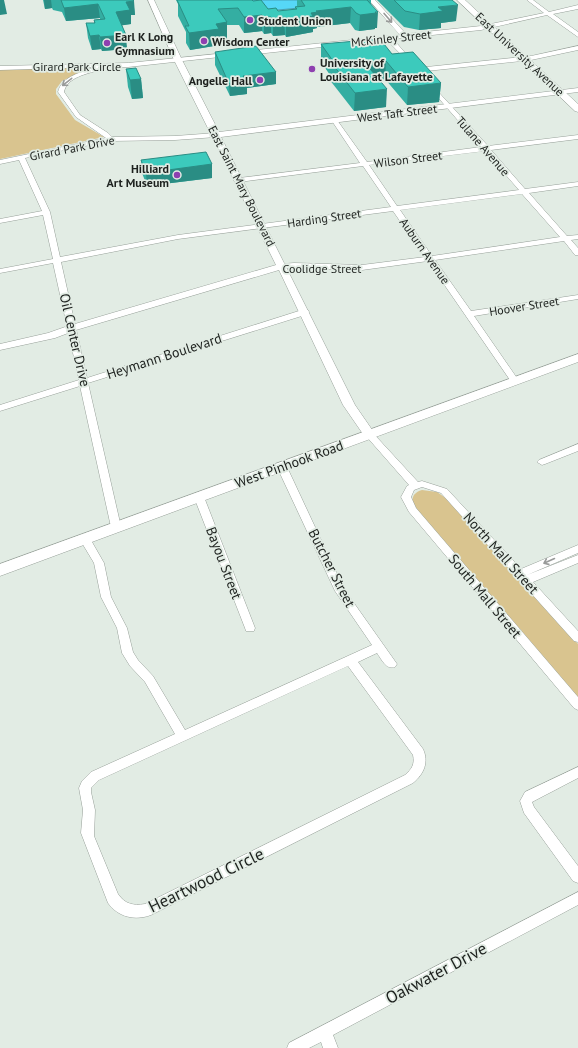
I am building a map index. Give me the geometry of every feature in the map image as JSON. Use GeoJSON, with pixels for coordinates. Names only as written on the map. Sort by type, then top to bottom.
{"type":"FeatureCollection","features":[{"type":"Feature","properties":{"kind":"main road","name":"East University Avenue"},"geometry":{"type":"LineString","coordinates":[[461,0],[578,109]]}},
{"type":"Feature","properties":{"kind":"main road","name":"West Pinhook Road"},"geometry":{"type":"LineString","coordinates":[[0,570],[369,434],[576,360]]}},
{"type":"Feature","properties":{"kind":"street","name":"East Saint Mary Boulevard"},"geometry":{"type":"LineString","coordinates":[[151,0],[178,60],[305,312],[349,405],[369,434]]}},
{"type":"Feature","properties":{"kind":"street"},"geometry":{"type":"LineString","coordinates":[[372,0],[404,36]]}},
{"type":"Feature","properties":{"kind":"street"},"geometry":{"type":"LineString","coordinates":[[530,0],[547,14],[578,35]]}},
{"type":"Feature","properties":{"kind":"street","name":"McKinley Street"},"geometry":{"type":"LineString","coordinates":[[242,53],[489,26],[578,7]]}},
{"type":"Feature","properties":{"kind":"street"},"geometry":{"type":"LineString","coordinates":[[389,38],[422,75]]}},
{"type":"Feature","properties":{"kind":"street"},"geometry":{"type":"LineString","coordinates":[[418,70],[524,59],[578,48]]}},
{"type":"Feature","properties":{"kind":"street"},"geometry":{"type":"LineString","coordinates":[[178,60],[234,54]]}},
{"type":"Feature","properties":{"kind":"street","name":"Girard Park Circle"},"geometry":{"type":"LineString","coordinates":[[0,68],[25,66],[102,66],[178,60]]}},
{"type":"Feature","properties":{"kind":"street"},"geometry":{"type":"LineString","coordinates":[[102,66],[69,80],[62,87],[61,92],[78,116],[106,134],[110,139]]}},
{"type":"Feature","properties":{"kind":"street","name":"Tulane Avenue"},"geometry":{"type":"LineString","coordinates":[[427,81],[485,149],[578,253]]}},
{"type":"Feature","properties":{"kind":"street","name":"West Taft Street"},"geometry":{"type":"LineString","coordinates":[[216,135],[562,94],[578,90]]}},
{"type":"Feature","properties":{"kind":"street","name":"Auburn Avenue"},"geometry":{"type":"LineString","coordinates":[[335,121],[515,381]]}},
{"type":"Feature","properties":{"kind":"street","name":"Girard Park Drive"},"geometry":{"type":"LineString","coordinates":[[0,162],[80,144],[110,139],[175,138],[216,135]]}},
{"type":"Feature","properties":{"kind":"street","name":"Wilson Street"},"geometry":{"type":"LineString","coordinates":[[239,180],[578,137]]}},
{"type":"Feature","properties":{"kind":"street","name":"Oil Center Drive"},"geometry":{"type":"LineString","coordinates":[[21,158],[46,212],[116,527]]}},
{"type":"Feature","properties":{"kind":"street","name":"Harding Street"},"geometry":{"type":"LineString","coordinates":[[0,271],[162,240],[578,184]]}},
{"type":"Feature","properties":{"kind":"street"},"geometry":{"type":"LineString","coordinates":[[0,221],[46,212]]}},
{"type":"Feature","properties":{"kind":"street","name":"Coolidge Street"},"geometry":{"type":"LineString","coordinates":[[0,347],[51,336],[72,328],[282,266],[314,266],[354,269],[578,237]]}},
{"type":"Feature","properties":{"kind":"street","name":"Hoover Street"},"geometry":{"type":"LineString","coordinates":[[469,314],[578,297]]}},
{"type":"Feature","properties":{"kind":"street","name":"Heymann Boulevard"},"geometry":{"type":"LineString","coordinates":[[0,408],[305,312]]}},
{"type":"Feature","properties":{"kind":"street","name":"Coolidge Street"},"geometry":{"type":"LineString","coordinates":[[0,338],[49,329],[72,328]]}},
{"type":"Feature","properties":{"kind":"street"},"geometry":{"type":"LineString","coordinates":[[369,434],[415,485]]}},
{"type":"Feature","properties":{"kind":"street"},"geometry":{"type":"LineString","coordinates":[[542,462],[578,448]]}},
{"type":"Feature","properties":{"kind":"street","name":"Butcher Street"},"geometry":{"type":"LineString","coordinates":[[282,467],[340,590],[391,664]]}},
{"type":"Feature","properties":{"kind":"street","name":"North Mall Street"},"geometry":{"type":"LineString","coordinates":[[415,485],[426,485],[444,491],[578,638]]}},
{"type":"Feature","properties":{"kind":"street","name":"South Mall Street"},"geometry":{"type":"LineString","coordinates":[[415,485],[410,488],[406,494],[407,502],[412,510],[578,705]]}},
{"type":"Feature","properties":{"kind":"street","name":"Bayou Street"},"geometry":{"type":"LineString","coordinates":[[199,497],[250,628]]}},
{"type":"Feature","properties":{"kind":"street"},"geometry":{"type":"LineString","coordinates":[[84,538],[98,563],[106,597],[122,628],[128,653],[134,663],[149,679],[182,736]]}},
{"type":"Feature","properties":{"kind":"street"},"geometry":{"type":"LineString","coordinates":[[523,578],[578,548]]}},
{"type":"Feature","properties":{"kind":"street"},"geometry":{"type":"LineString","coordinates":[[523,578],[578,559]]}},
{"type":"Feature","properties":{"kind":"street","name":"Heartwood Circle"},"geometry":{"type":"LineString","coordinates":[[350,660],[419,753],[420,766],[416,774],[409,779],[146,910],[137,912],[127,911],[120,907],[114,898],[88,836],[86,827],[89,810],[84,800],[85,787],[95,776],[182,736],[350,660],[379,647]]}},
{"type":"Feature","properties":{"kind":"street"},"geometry":{"type":"LineString","coordinates":[[578,772],[529,796],[526,801],[528,808],[578,877]]}},
{"type":"Feature","properties":{"kind":"street","name":"Oakwater Drive"},"geometry":{"type":"LineString","coordinates":[[294,1048],[578,898]]}},
{"type":"Feature","properties":{"kind":"street"},"geometry":{"type":"LineString","coordinates":[[324,1033],[331,1048]]}},
{"type":"Feature","properties":{"kind":"shaded area"},"geometry":{"type":"Polygon","coordinates":[[[26,67],[90,68],[62,81],[56,89],[56,94],[75,120],[104,137],[0,159],[0,69],[26,67]]]}},
{"type":"Feature","properties":{"kind":"shaded area"},"geometry":{"type":"Polygon","coordinates":[[[422,490],[437,492],[447,499],[578,644],[578,698],[414,508],[413,497],[416,493],[422,490]]]}},
{"type":"Feature","properties":{"kind":"water"},"geometry":{"type":"Polygon","coordinates":[[[250,0],[321,0],[310,7],[256,12],[250,0]]]}},
{"type":"Feature","properties":{"kind":"building"},"geometry":{"type":"Polygon","coordinates":[[[61,0],[133,0],[134,1],[126,2],[130,10],[116,12],[126,35],[100,37],[99,35],[90,36],[86,23],[95,23],[94,20],[105,19],[98,4],[64,8],[61,0]]]}},
{"type":"Feature","properties":{"kind":"building"},"geometry":{"type":"Polygon","coordinates":[[[177,0],[261,0],[268,9],[276,8],[278,11],[297,9],[295,7],[305,6],[301,0],[367,0],[378,12],[360,15],[351,7],[316,11],[318,12],[311,13],[313,16],[286,20],[284,18],[273,19],[262,15],[244,17],[238,8],[218,9],[227,22],[216,24],[219,29],[189,33],[185,26],[189,26],[177,0]]]}},
{"type":"Feature","properties":{"kind":"building"},"geometry":{"type":"Polygon","coordinates":[[[394,0],[452,0],[458,5],[438,7],[443,11],[420,14],[405,11],[394,0]]]}},
{"type":"Feature","properties":{"kind":"building"},"geometry":{"type":"Polygon","coordinates":[[[380,39],[392,54],[413,52],[441,83],[408,87],[386,61],[365,63],[387,89],[355,93],[330,61],[333,61],[321,44],[380,39]]]}},
{"type":"Feature","properties":{"kind":"building"},"geometry":{"type":"Polygon","coordinates":[[[256,46],[276,72],[243,76],[247,82],[229,84],[215,52],[256,46]]]}},
{"type":"Feature","properties":{"kind":"building"},"geometry":{"type":"Polygon","coordinates":[[[136,68],[141,79],[130,80],[126,69],[136,68]]]}},
{"type":"Feature","properties":{"kind":"building"},"geometry":{"type":"Polygon","coordinates":[[[206,152],[212,164],[146,173],[141,160],[206,152]]]}},
{"type":"Feature","properties":{"kind":"place","name":"Student Union"},"geometry":{"type":"Point","coordinates":[250,20]}},
{"type":"Feature","properties":{"kind":"place","name":"Wisdom Center"},"geometry":{"type":"Point","coordinates":[204,41]}},
{"type":"Feature","properties":{"kind":"place","name":"Earl K Long Gymnasium"},"geometry":{"type":"Point","coordinates":[107,43]}},
{"type":"Feature","properties":{"kind":"place","name":"University of Louisiana at Lafayette"},"geometry":{"type":"Point","coordinates":[312,69]}},
{"type":"Feature","properties":{"kind":"place","name":"Angelle Hall"},"geometry":{"type":"Point","coordinates":[260,80]}},
{"type":"Feature","properties":{"kind":"place","name":"Hilliard Art Museum"},"geometry":{"type":"Point","coordinates":[177,175]}}]}
